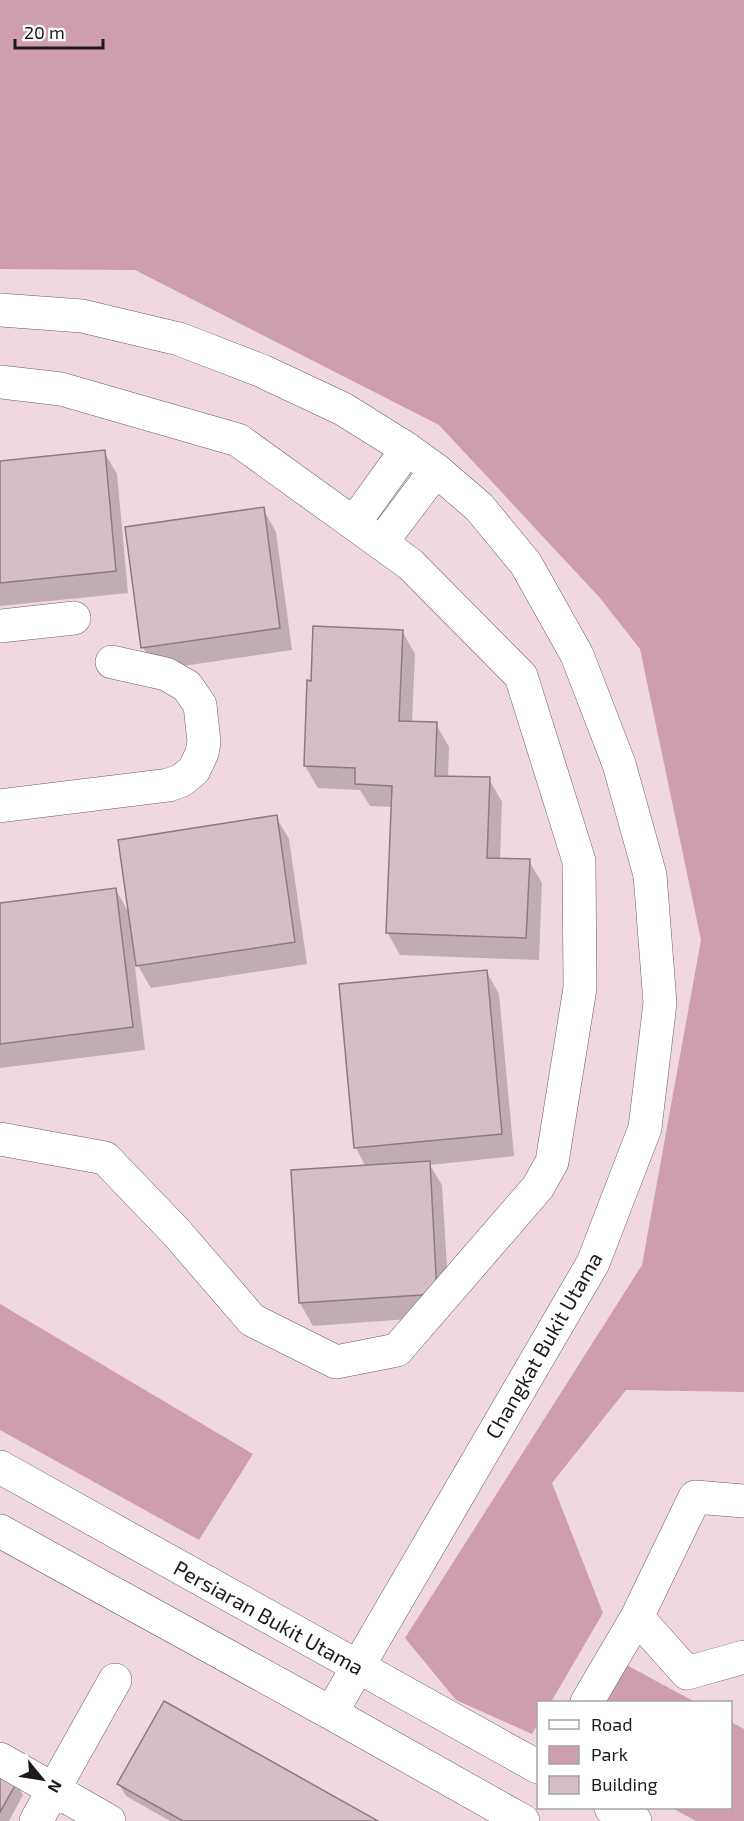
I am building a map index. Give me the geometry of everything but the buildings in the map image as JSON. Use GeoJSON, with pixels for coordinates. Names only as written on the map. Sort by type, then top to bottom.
{"type":"FeatureCollection","features":[{"type":"Feature","properties":{"kind":"street","name":"Changkat Bukit Utama"},"geometry":{"type":"LineString","coordinates":[[0,310],[82,316],[179,339],[262,371],[343,409],[407,449],[436,470],[479,507],[526,564],[577,655],[619,764],[650,875],[660,1003],[645,1128],[593,1263],[331,1713]]}},
{"type":"Feature","properties":{"kind":"street"},"geometry":{"type":"LineString","coordinates":[[0,382],[61,389],[238,440],[410,564],[521,676],[579,861],[580,988],[552,1162],[538,1187],[397,1350],[336,1362],[252,1320],[177,1233],[105,1158],[0,1139]]}},
{"type":"Feature","properties":{"kind":"street"},"geometry":{"type":"LineString","coordinates":[[354,523],[407,449]]}},
{"type":"Feature","properties":{"kind":"street"},"geometry":{"type":"LineString","coordinates":[[381,543],[436,470]]}},
{"type":"Feature","properties":{"kind":"street"},"geometry":{"type":"LineString","coordinates":[[0,626],[74,618]]}},
{"type":"Feature","properties":{"kind":"street"},"geometry":{"type":"LineString","coordinates":[[0,806],[169,785],[182,780],[194,770],[202,753],[204,742],[200,705],[187,686],[166,674],[112,662]]}},
{"type":"Feature","properties":{"kind":"street","name":"Persiaran Bukit Utama"},"geometry":{"type":"LineString","coordinates":[[0,1467],[537,1766]]}},
{"type":"Feature","properties":{"kind":"street"},"geometry":{"type":"LineString","coordinates":[[588,1701],[637,1617],[695,1497],[744,1501]]}},
{"type":"Feature","properties":{"kind":"street"},"geometry":{"type":"LineString","coordinates":[[0,1532],[523,1821]]}},
{"type":"Feature","properties":{"kind":"street"},"geometry":{"type":"LineString","coordinates":[[637,1617],[687,1673],[744,1657]]}},
{"type":"Feature","properties":{"kind":"street"},"geometry":{"type":"LineString","coordinates":[[36,1821],[115,1680]]}},
{"type":"Feature","properties":{"kind":"street"},"geometry":{"type":"LineString","coordinates":[[0,1759],[109,1821]]}},
{"type":"Feature","properties":{"kind":"street"},"geometry":{"type":"LineString","coordinates":[[613,1809],[635,1821]]}},
{"type":"Feature","properties":{"kind":"green space"},"geometry":{"type":"Polygon","coordinates":[[[0,0],[744,0],[744,1392],[626,1390],[552,1483],[603,1613],[552,1701],[537,1701],[537,1726],[532,1734],[456,1700],[405,1638],[642,1265],[701,940],[640,649],[600,598],[439,425],[135,270],[0,269],[0,0]]]}},
{"type":"Feature","properties":{"kind":"green space"},"geometry":{"type":"Polygon","coordinates":[[[0,1304],[253,1454],[199,1540],[0,1430],[0,1304]]]}},
{"type":"Feature","properties":{"kind":"green space"},"geometry":{"type":"Polygon","coordinates":[[[623,1663],[693,1701],[603,1701],[623,1663]]]}},
{"type":"Feature","properties":{"kind":"green space"},"geometry":{"type":"Polygon","coordinates":[[[732,1723],[744,1729],[744,1821],[696,1821],[674,1809],[732,1809],[732,1723]]]}}]}
